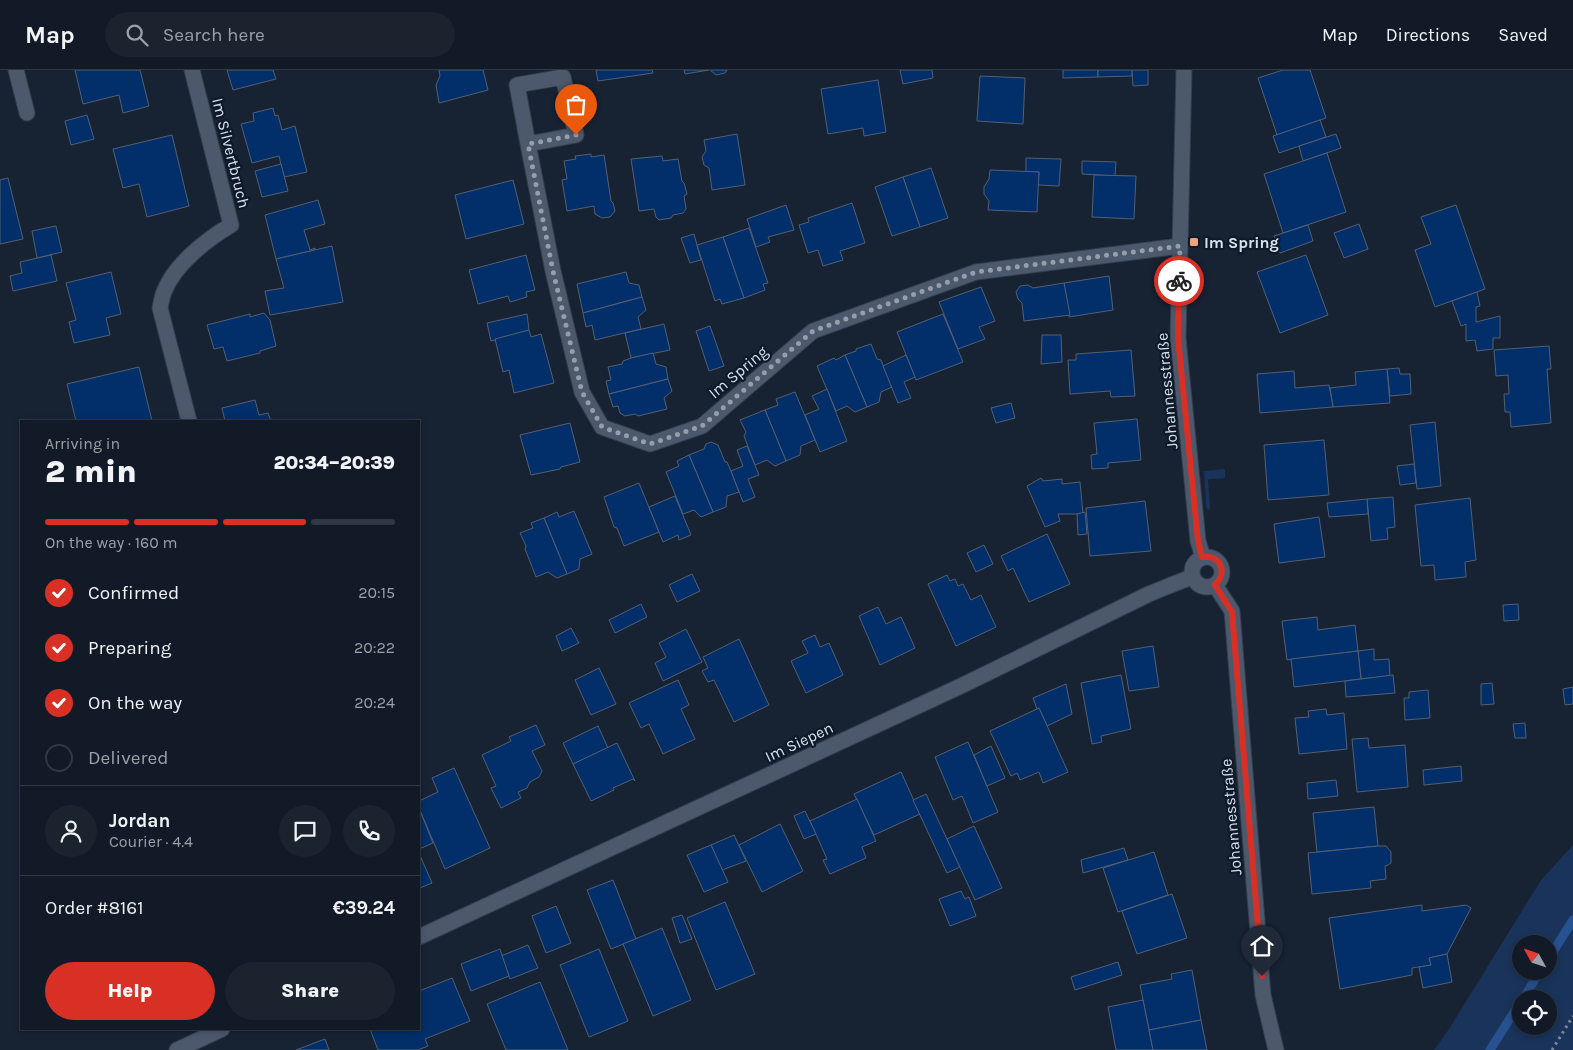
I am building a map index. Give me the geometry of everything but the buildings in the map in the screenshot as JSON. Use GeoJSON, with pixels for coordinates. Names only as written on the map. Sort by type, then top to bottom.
{"type":"FeatureCollection","features":[{"type":"Feature","properties":{"kind":"street"},"geometry":{"type":"LineString","coordinates":[[16,70],[27,113]]}},
{"type":"Feature","properties":{"kind":"street","name":"Im Silvertbruch"},"geometry":{"type":"LineString","coordinates":[[189,420],[160,308],[164,293],[172,277],[196,250],[231,225],[192,70]]}},
{"type":"Feature","properties":{"kind":"street","name":"Johannesstraße"},"geometry":{"type":"LineString","coordinates":[[1184,70],[1178,338],[1198,541],[1202,557]]}},
{"type":"Feature","properties":{"kind":"street","name":"Im Spring"},"geometry":{"type":"LineString","coordinates":[[528,144],[576,135],[563,76],[516,85],[553,271],[582,392],[602,427],[650,444],[702,426],[813,331],[976,272],[1180,246]]}},
{"type":"Feature","properties":{"kind":"street"},"geometry":{"type":"LineString","coordinates":[[1208,556],[1220,564],[1221,578],[1215,585],[1202,587],[1192,577],[1191,569],[1194,562],[1202,557],[1208,556]]}},
{"type":"Feature","properties":{"kind":"street","name":"Im Siepen"},"geometry":{"type":"LineString","coordinates":[[420,938],[952,690],[1170,584],[1192,577]]}},
{"type":"Feature","properties":{"kind":"street","name":"Johannesstraße"},"geometry":{"type":"LineString","coordinates":[[1215,585],[1232,612],[1263,995],[1276,1050]]}},
{"type":"Feature","properties":{"kind":"street"},"geometry":{"type":"LineString","coordinates":[[177,1050],[220,1030]]}},
{"type":"Feature","properties":{"kind":"path"},"geometry":{"type":"LineString","coordinates":[[1552,1050],[1573,1016]]}},
{"type":"Feature","properties":{"kind":"shaded area"},"geometry":{"type":"Polygon","coordinates":[[[1225,470],[1225,478],[1208,480],[1210,509],[1208,510],[1206,507],[1204,471],[1225,470]]]}},
{"type":"Feature","properties":{"kind":"shaded area"},"geometry":{"type":"Polygon","coordinates":[[[1573,845],[1573,1050],[1434,1050],[1449,1029],[1541,880],[1573,845]]]}},
{"type":"Feature","properties":{"kind":"waterway"},"geometry":{"type":"LineString","coordinates":[[1558,944],[1573,920]]}},
{"type":"Feature","properties":{"kind":"waterway"},"geometry":{"type":"LineString","coordinates":[[1528,990],[1535,980]]}},
{"type":"Feature","properties":{"kind":"waterway"},"geometry":{"type":"LineString","coordinates":[[1490,1050],[1512,1015]]}},
{"type":"Feature","properties":{"kind":"way so far"},"geometry":{"type":"LineString","coordinates":[[576,135],[528,144],[553,271],[582,392],[602,427],[650,444],[702,426],[813,331],[976,272],[1180,246],[1179,281]]}},
{"type":"Feature","properties":{"kind":"place","name":"Im Spring"},"geometry":{"type":"Point","coordinates":[1194,242]}},
{"type":"Feature","properties":{"kind":"route"},"geometry":{"type":"LineString","coordinates":[[1179,281],[1178,338],[1198,541],[1202,557],[1208,556],[1220,564],[1221,578],[1215,585],[1232,612],[1262,976]]}}]}
